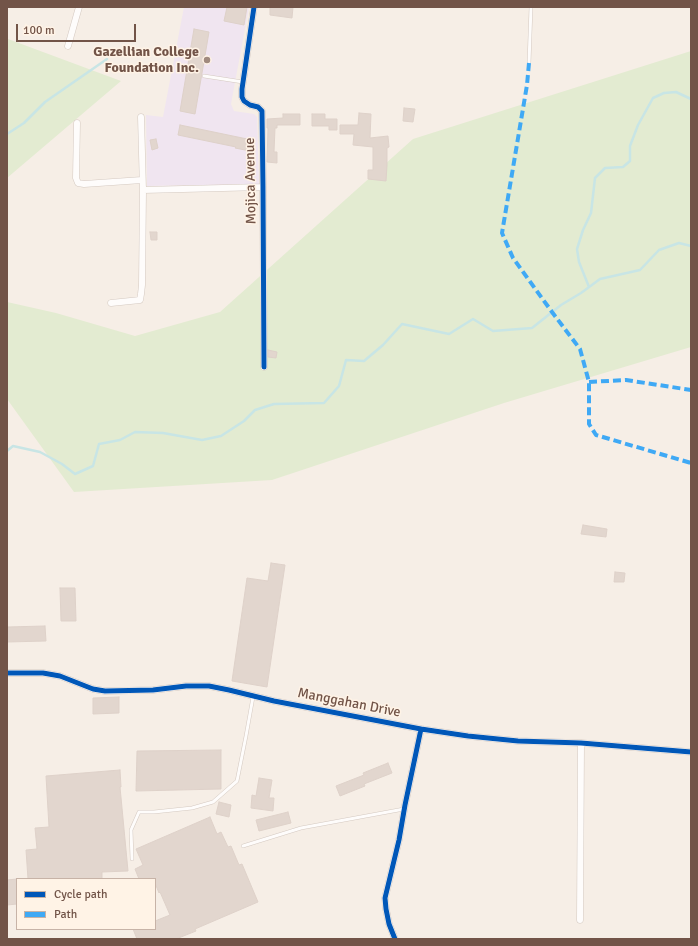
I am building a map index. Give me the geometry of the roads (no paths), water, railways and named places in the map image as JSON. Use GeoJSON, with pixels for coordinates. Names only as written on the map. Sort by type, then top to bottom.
{"type":"FeatureCollection","features":[{"type":"Feature","properties":{"kind":"street"},"geometry":{"type":"LineString","coordinates":[[68,46],[78,7]]}},
{"type":"Feature","properties":{"kind":"street","name":"Mojica Avenue"},"geometry":{"type":"LineString","coordinates":[[254,7],[242,93],[244,101],[250,105],[258,107],[262,111],[264,367]]}},
{"type":"Feature","properties":{"kind":"street"},"geometry":{"type":"LineString","coordinates":[[111,303],[140,300],[142,285],[141,117]]}},
{"type":"Feature","properties":{"kind":"street"},"geometry":{"type":"LineString","coordinates":[[77,123],[76,178],[78,183],[84,184],[142,180]]}},
{"type":"Feature","properties":{"kind":"street"},"geometry":{"type":"LineString","coordinates":[[142,190],[263,187]]}},
{"type":"Feature","properties":{"kind":"street","name":"Manggahan Drive"},"geometry":{"type":"LineString","coordinates":[[7,673],[43,673],[60,676],[93,689],[106,691],[153,690],[186,686],[203,686],[421,729],[468,736],[518,741],[581,743],[691,752]]}},
{"type":"Feature","properties":{"kind":"street"},"geometry":{"type":"LineString","coordinates":[[395,939],[388,924],[385,898],[399,840],[421,729]]}},
{"type":"Feature","properties":{"kind":"street"},"geometry":{"type":"LineString","coordinates":[[580,920],[581,743]]}},
{"type":"Feature","properties":{"kind":"lane"},"geometry":{"type":"LineString","coordinates":[[529,63],[531,7]]}},
{"type":"Feature","properties":{"kind":"lane"},"geometry":{"type":"LineString","coordinates":[[204,76],[243,82]]}},
{"type":"Feature","properties":{"kind":"lane"},"geometry":{"type":"LineString","coordinates":[[132,860],[131,830],[139,812],[192,808],[213,802],[237,781],[253,697]]}},
{"type":"Feature","properties":{"kind":"lane"},"geometry":{"type":"LineString","coordinates":[[243,846],[301,828],[404,809]]}},
{"type":"Feature","properties":{"kind":"waterway"},"geometry":{"type":"LineString","coordinates":[[7,134],[24,123],[45,102],[107,59]]}},
{"type":"Feature","properties":{"kind":"waterway"},"geometry":{"type":"LineString","coordinates":[[589,287],[579,262],[577,249],[583,230],[591,213],[595,178],[605,168],[623,167],[630,161],[630,146],[638,125],[653,98],[664,93],[676,92],[691,99]]}},
{"type":"Feature","properties":{"kind":"waterway"},"geometry":{"type":"LineString","coordinates":[[7,451],[13,446],[40,452],[62,464],[75,474],[93,466],[99,444],[120,440],[135,432],[163,433],[202,440],[221,436],[244,421],[255,410],[274,404],[324,403],[339,386],[346,360],[364,361],[383,345],[402,324],[449,334],[473,319],[493,331],[532,328],[561,305],[600,279],[640,270],[659,250],[679,243],[691,246]]}},
{"type":"Feature","properties":{"kind":"place","name":"Gazellian College Foundation Inc."},"geometry":{"type":"Point","coordinates":[207,60]}}]}
